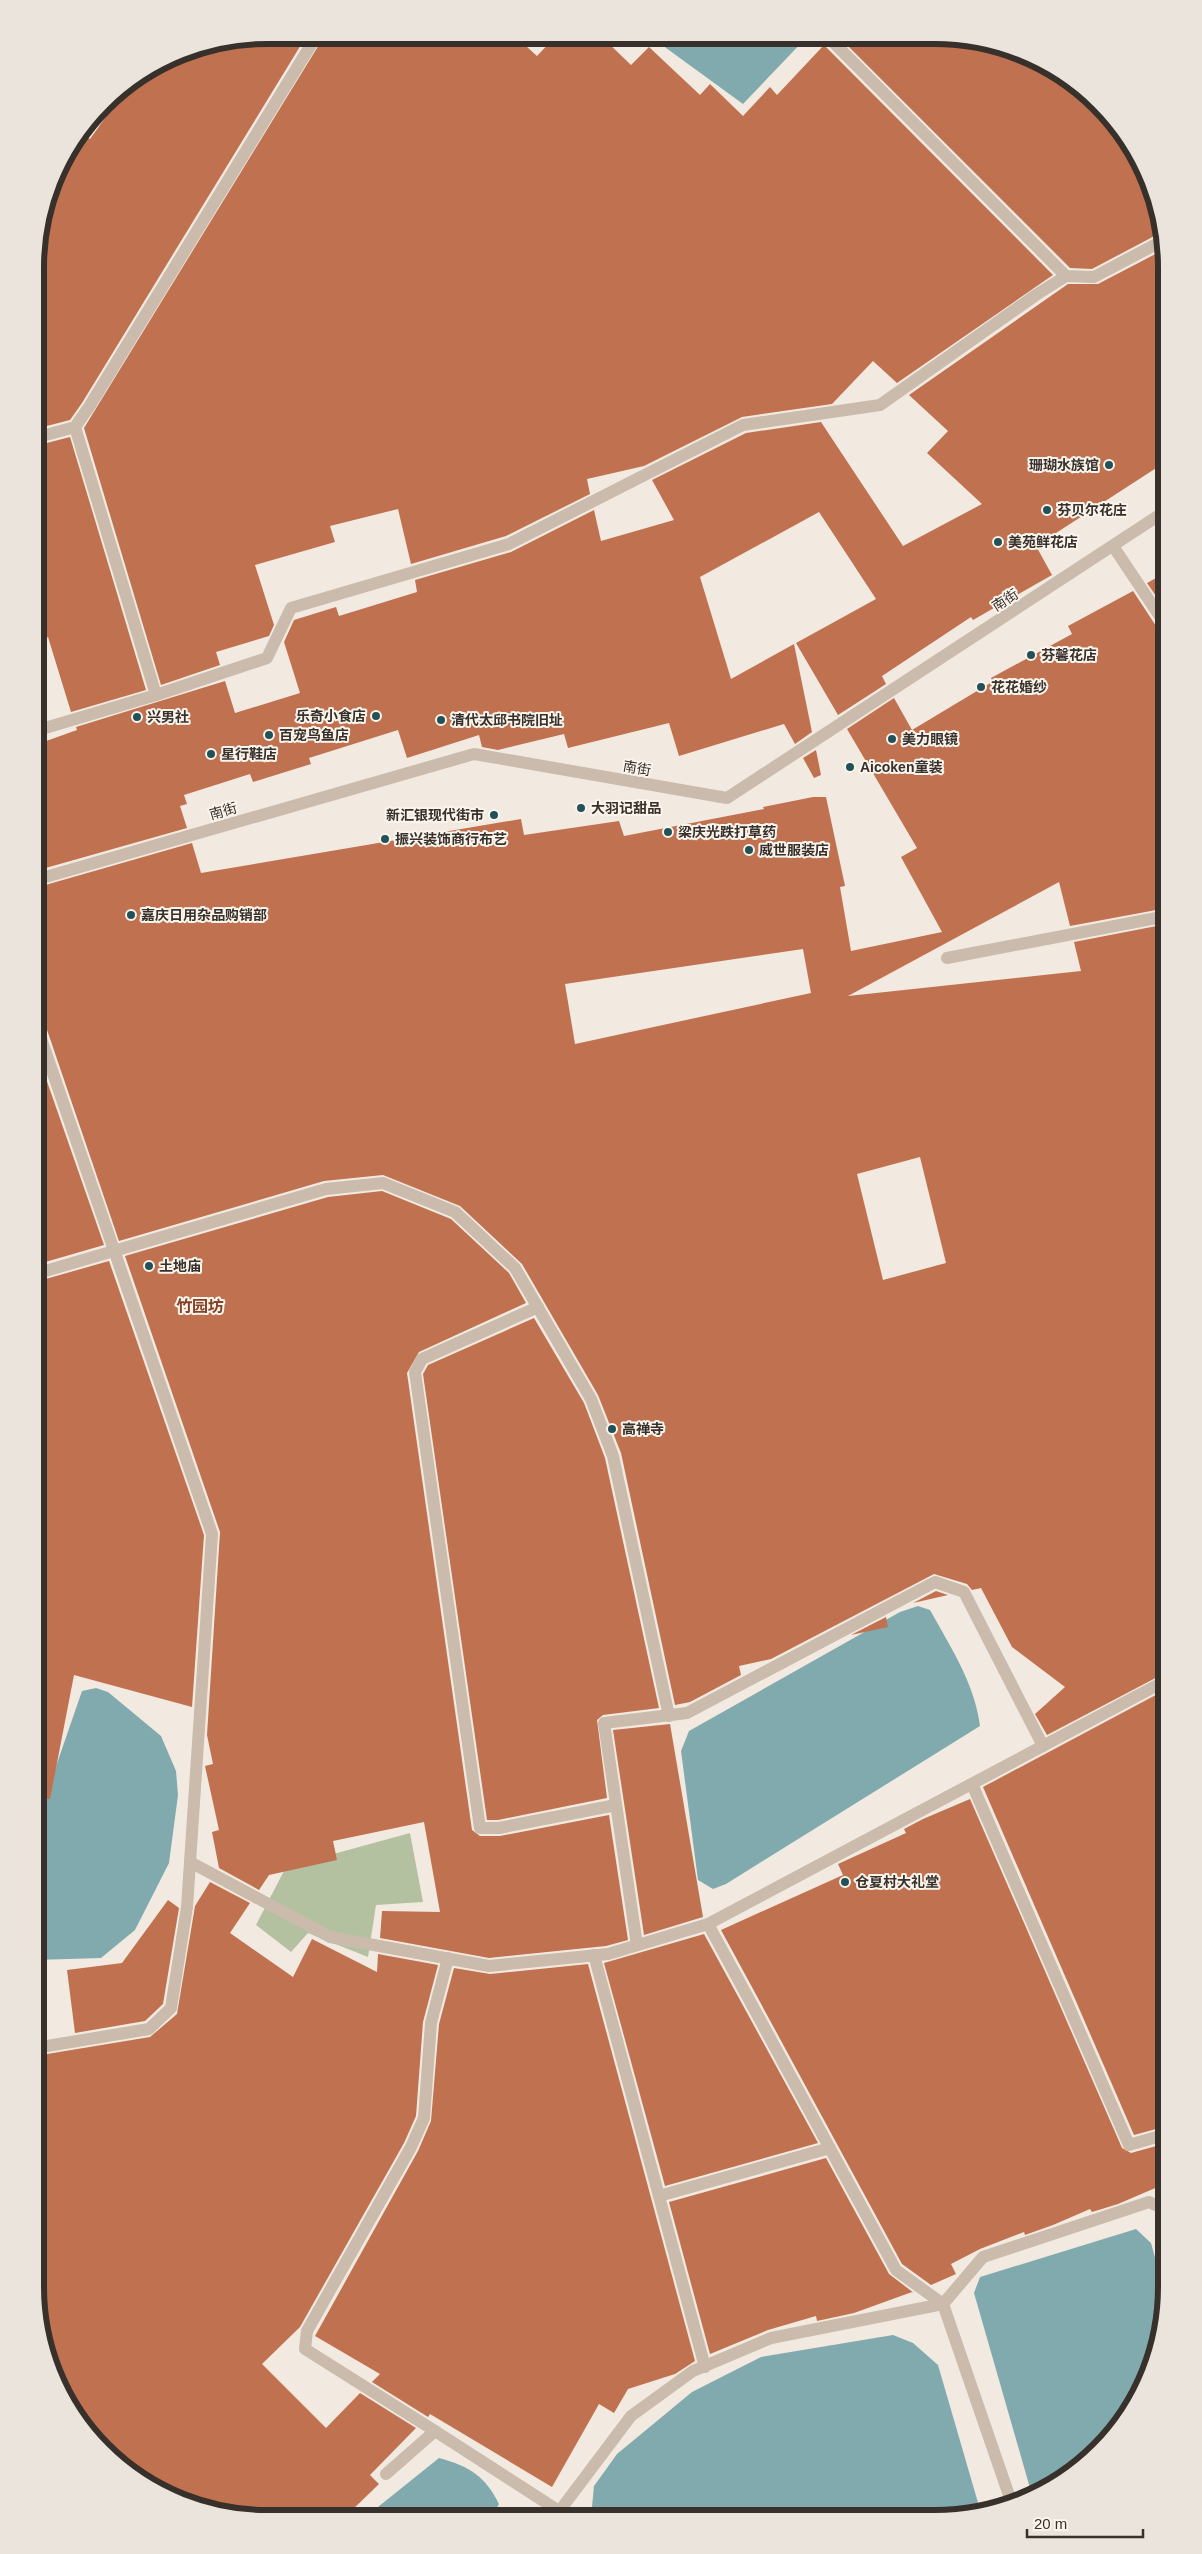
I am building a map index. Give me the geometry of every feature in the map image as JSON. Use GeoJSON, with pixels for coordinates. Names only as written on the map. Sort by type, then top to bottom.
{"type":"FeatureCollection","features":[{"type":"Feature","properties":{"kind":"street"},"geometry":{"type":"LineString","coordinates":[[44,436],[75,427],[311,44]]}},
{"type":"Feature","properties":{"kind":"street"},"geometry":{"type":"LineString","coordinates":[[834,44],[1066,276]]}},
{"type":"Feature","properties":{"kind":"street"},"geometry":{"type":"LineString","coordinates":[[44,728],[156,695],[267,658],[291,608],[508,544],[743,425],[880,405],[1066,276],[1094,277],[1157,244]]}},
{"type":"Feature","properties":{"kind":"street"},"geometry":{"type":"LineString","coordinates":[[75,427],[156,695]]}},
{"type":"Feature","properties":{"kind":"street","name":"南街"},"geometry":{"type":"LineString","coordinates":[[44,877],[474,754],[727,798],[1158,516]]}},
{"type":"Feature","properties":{"kind":"street"},"geometry":{"type":"LineString","coordinates":[[1113,546],[1158,614]]}},
{"type":"Feature","properties":{"kind":"street"},"geometry":{"type":"LineString","coordinates":[[947,958],[1158,918]]}},
{"type":"Feature","properties":{"kind":"street"},"geometry":{"type":"LineString","coordinates":[[44,1047],[212,1534],[187,1907],[171,2008],[150,2029],[44,2047]]}},
{"type":"Feature","properties":{"kind":"street"},"geometry":{"type":"LineString","coordinates":[[44,1272],[326,1189],[383,1183],[455,1212],[515,1268],[591,1399],[613,1456],[669,1716]]}},
{"type":"Feature","properties":{"kind":"street"},"geometry":{"type":"LineString","coordinates":[[538,1307],[422,1359],[415,1372],[480,1828],[498,1828],[616,1806]]}},
{"type":"Feature","properties":{"kind":"street"},"geometry":{"type":"LineString","coordinates":[[637,1945],[604,1723],[687,1713],[935,1582],[964,1592],[1043,1746]]}},
{"type":"Feature","properties":{"kind":"street"},"geometry":{"type":"LineString","coordinates":[[190,1862],[330,1937],[489,1966],[608,1954],[708,1924],[1158,1685]]}},
{"type":"Feature","properties":{"kind":"street"},"geometry":{"type":"LineString","coordinates":[[972,1784],[1129,2145],[1158,2136]]}},
{"type":"Feature","properties":{"kind":"street"},"geometry":{"type":"LineString","coordinates":[[708,1924],[896,2270],[943,2304],[1010,2497]]}},
{"type":"Feature","properties":{"kind":"street"},"geometry":{"type":"LineString","coordinates":[[594,1955],[705,2366]]}},
{"type":"Feature","properties":{"kind":"street"},"geometry":{"type":"LineString","coordinates":[[448,1958],[431,2023],[424,2118],[411,2146],[306,2331],[305,2349],[435,2431],[552,2510]]}},
{"type":"Feature","properties":{"kind":"street"},"geometry":{"type":"LineString","coordinates":[[659,2196],[830,2148]]}},
{"type":"Feature","properties":{"kind":"street"},"geometry":{"type":"LineString","coordinates":[[563,2510],[631,2416],[693,2371],[771,2338],[943,2304],[983,2257],[1149,2202],[1158,2206]]}},
{"type":"Feature","properties":{"kind":"street"},"geometry":{"type":"LineString","coordinates":[[386,2474],[435,2431]]}},
{"type":"Feature","properties":{"kind":"green space"},"geometry":{"type":"Polygon","coordinates":[[[410,1833],[423,1902],[376,1905],[368,1957],[308,1933],[291,1952],[256,1925],[286,1867],[410,1833]]]}},
{"type":"Feature","properties":{"kind":"water"},"geometry":{"type":"Polygon","coordinates":[[[661,44],[800,44],[743,104],[661,44]]]}},
{"type":"Feature","properties":{"kind":"water"},"geometry":{"type":"Polygon","coordinates":[[[918,1606],[930,1610],[961,1666],[973,1695],[980,1726],[726,1884],[713,1889],[698,1880],[681,1751],[689,1731],[900,1612],[918,1606]]]}},
{"type":"Feature","properties":{"kind":"water"},"geometry":{"type":"Polygon","coordinates":[[[96,1688],[108,1692],[161,1736],[176,1771],[178,1795],[169,1863],[135,1930],[101,1958],[44,1960],[44,1801],[82,1691],[96,1688]]]}},
{"type":"Feature","properties":{"kind":"water"},"geometry":{"type":"Polygon","coordinates":[[[1136,2229],[1151,2243],[1158,2268],[1158,2302],[1151,2345],[1141,2373],[1128,2399],[1112,2423],[1093,2445],[1059,2473],[1030,2489],[974,2293],[980,2277],[1136,2229]]]}},
{"type":"Feature","properties":{"kind":"water"},"geometry":{"type":"Polygon","coordinates":[[[893,2335],[913,2343],[938,2365],[979,2506],[950,2510],[592,2510],[594,2486],[617,2454],[692,2392],[761,2357],[893,2335]]]}},
{"type":"Feature","properties":{"kind":"water"},"geometry":{"type":"Polygon","coordinates":[[[439,2458],[459,2465],[482,2479],[499,2504],[496,2510],[374,2510],[439,2458]]]}},
{"type":"Feature","properties":{"kind":"building"},"geometry":{"type":"Polygon","coordinates":[[[252,44],[301,44],[82,403],[70,420],[44,427],[44,252],[48,223],[51,209],[67,168],[86,136],[90,139],[120,99],[143,81],[181,61],[223,48],[252,44]]]}},
{"type":"Feature","properties":{"kind":"building"},"geometry":{"type":"Polygon","coordinates":[[[319,44],[524,44],[537,56],[548,44],[609,44],[631,65],[649,47],[700,95],[710,84],[743,116],[770,87],[777,95],[824,45],[1053,275],[897,383],[873,361],[832,404],[742,417],[644,466],[587,479],[590,494],[506,536],[411,564],[398,509],[330,526],[335,542],[255,565],[274,625],[269,636],[216,652],[220,665],[161,685],[84,428],[319,44]]]}},
{"type":"Feature","properties":{"kind":"building"},"geometry":{"type":"Polygon","coordinates":[[[846,44],[950,44],[993,51],[1021,61],[1047,74],[1071,90],[1093,109],[1121,143],[1135,168],[1151,209],[1156,235],[1092,269],[1070,268],[846,44]]]}},
{"type":"Feature","properties":{"kind":"building"},"geometry":{"type":"Polygon","coordinates":[[[1158,253],[1158,467],[1036,546],[1052,575],[973,620],[971,617],[882,676],[886,684],[838,715],[796,643],[876,599],[819,512],[700,577],[731,679],[794,644],[812,732],[795,744],[784,724],[679,756],[669,723],[568,748],[564,734],[498,750],[482,747],[479,735],[407,758],[398,730],[309,758],[311,764],[253,782],[250,774],[184,795],[187,804],[180,806],[187,828],[44,868],[44,742],[77,730],[76,727],[225,681],[235,713],[300,693],[284,642],[294,620],[336,607],[339,616],[417,592],[415,580],[511,552],[594,510],[601,541],[674,520],[652,480],[746,433],[821,422],[903,546],[982,504],[927,453],[948,431],[909,395],[1068,284],[1098,284],[1158,253]]]}},
{"type":"Feature","properties":{"kind":"building"},"geometry":{"type":"Polygon","coordinates":[[[70,437],[146,690],[71,712],[48,637],[44,639],[44,444],[70,437]]]}},
{"type":"Feature","properties":{"kind":"building"},"geometry":{"type":"Polygon","coordinates":[[[1158,577],[1158,599],[1147,583],[1158,577]]]}},
{"type":"Feature","properties":{"kind":"building"},"geometry":{"type":"Polygon","coordinates":[[[1133,591],[1158,629],[1158,910],[1070,926],[1059,882],[848,996],[1081,971],[1074,942],[1158,926],[1158,1677],[1047,1735],[1035,1714],[1065,1687],[1012,1647],[981,1588],[972,1590],[967,1584],[934,1574],[771,1659],[739,1666],[741,1675],[690,1702],[675,1705],[621,1453],[598,1395],[522,1264],[460,1206],[383,1175],[324,1181],[119,1241],[44,1021],[44,885],[192,843],[201,873],[521,819],[524,835],[619,821],[624,836],[764,809],[763,807],[813,797],[826,797],[845,886],[840,887],[851,951],[942,932],[901,857],[917,848],[847,729],[894,698],[912,730],[992,682],[991,678],[1072,634],[1068,626],[1133,591]],[[803,949],[565,984],[575,1044],[811,993],[803,949]],[[920,1157],[857,1174],[883,1280],[946,1263],[920,1157]]]}},
{"type":"Feature","properties":{"kind":"building"},"geometry":{"type":"Polygon","coordinates":[[[816,750],[821,775],[814,778],[803,758],[816,750]]]}},
{"type":"Feature","properties":{"kind":"building"},"geometry":{"type":"Polygon","coordinates":[[[44,1073],[104,1245],[44,1262],[44,1073]]]}},
{"type":"Feature","properties":{"kind":"building"},"geometry":{"type":"Polygon","coordinates":[[[382,1191],[451,1219],[509,1273],[526,1303],[419,1352],[407,1373],[472,1830],[480,1836],[500,1836],[609,1815],[628,1940],[606,1946],[489,1958],[380,1938],[382,1911],[440,1912],[424,1822],[333,1841],[337,1860],[269,1875],[259,1890],[219,1868],[212,1832],[219,1830],[205,1766],[213,1764],[207,1735],[220,1532],[125,1256],[328,1197],[382,1191]]]}},
{"type":"Feature","properties":{"kind":"building"},"geometry":{"type":"Polygon","coordinates":[[[109,1261],[204,1535],[192,1707],[74,1675],[50,1799],[44,1799],[44,1279],[109,1261]]]}},
{"type":"Feature","properties":{"kind":"building"},"geometry":{"type":"Polygon","coordinates":[[[534,1318],[584,1403],[605,1458],[659,1708],[603,1715],[597,1720],[607,1798],[498,1820],[487,1820],[423,1374],[428,1365],[534,1318]]]}},
{"type":"Feature","properties":{"kind":"building"},"geometry":{"type":"Polygon","coordinates":[[[936,1591],[948,1595],[913,1603],[936,1591]]]}},
{"type":"Feature","properties":{"kind":"building"},"geometry":{"type":"Polygon","coordinates":[[[886,1617],[888,1627],[851,1635],[886,1617]]]}},
{"type":"Feature","properties":{"kind":"building"},"geometry":{"type":"Polygon","coordinates":[[[1158,1694],[1158,2128],[1134,2135],[983,1787],[1158,1694]]]}},
{"type":"Feature","properties":{"kind":"building"},"geometry":{"type":"Polygon","coordinates":[[[670,1724],[703,1917],[644,1935],[613,1730],[670,1724]]]}},
{"type":"Feature","properties":{"kind":"building"},"geometry":{"type":"Polygon","coordinates":[[[970,1799],[1122,2148],[1131,2153],[1158,2146],[1158,2187],[1118,2204],[1092,2212],[1090,2209],[1053,2225],[1025,2235],[1024,2232],[980,2249],[951,2264],[956,2274],[931,2285],[902,2264],[721,1930],[843,1875],[838,1864],[906,1833],[904,1829],[970,1799]]]}},
{"type":"Feature","properties":{"kind":"building"},"geometry":{"type":"Polygon","coordinates":[[[210,1882],[250,1903],[230,1933],[293,1977],[312,1939],[377,1972],[378,1954],[438,1965],[423,2022],[416,2116],[404,2143],[300,2327],[262,2364],[326,2428],[360,2393],[416,2428],[370,2475],[379,2484],[352,2510],[252,2510],[223,2506],[181,2493],[155,2480],[120,2455],[90,2423],[67,2386],[51,2345],[44,2302],[44,2055],[150,2037],[177,2014],[195,1906],[210,1882]]]}},
{"type":"Feature","properties":{"kind":"building"},"geometry":{"type":"Polygon","coordinates":[[[168,1900],[179,1908],[163,2004],[145,2021],[75,2033],[67,1970],[122,1963],[168,1900]]]}},
{"type":"Feature","properties":{"kind":"building"},"geometry":{"type":"Polygon","coordinates":[[[704,1934],[818,2143],[665,2186],[604,1963],[704,1934]]]}},
{"type":"Feature","properties":{"kind":"building"},"geometry":{"type":"Polygon","coordinates":[[[588,1964],[695,2361],[675,2374],[628,2389],[614,2413],[599,2404],[552,2487],[430,2414],[428,2417],[372,2382],[380,2374],[315,2336],[418,2151],[431,2121],[439,2024],[454,1968],[490,1974],[588,1964]]]}},
{"type":"Feature","properties":{"kind":"building"},"geometry":{"type":"Polygon","coordinates":[[[826,2158],[889,2274],[914,2293],[912,2292],[854,2313],[817,2321],[816,2316],[768,2330],[710,2354],[669,2202],[826,2158]]]}},
{"type":"Feature","properties":{"kind":"place","name":"珊瑚水族馆"},"geometry":{"type":"Point","coordinates":[1109,465]}},
{"type":"Feature","properties":{"kind":"place","name":"芬贝尔花庄"},"geometry":{"type":"Point","coordinates":[1047,510]}},
{"type":"Feature","properties":{"kind":"place","name":"美苑鲜花店"},"geometry":{"type":"Point","coordinates":[998,542]}},
{"type":"Feature","properties":{"kind":"place","name":"芬馨花店"},"geometry":{"type":"Point","coordinates":[1031,655]}},
{"type":"Feature","properties":{"kind":"place","name":"花花婚纱"},"geometry":{"type":"Point","coordinates":[981,687]}},
{"type":"Feature","properties":{"kind":"place","name":"乐奇小食店"},"geometry":{"type":"Point","coordinates":[376,716]}},
{"type":"Feature","properties":{"kind":"place","name":"兴男社"},"geometry":{"type":"Point","coordinates":[137,717]}},
{"type":"Feature","properties":{"kind":"place","name":"清代太邱书院旧址"},"geometry":{"type":"Point","coordinates":[441,720]}},
{"type":"Feature","properties":{"kind":"place","name":"百宠鸟鱼店"},"geometry":{"type":"Point","coordinates":[269,735]}},
{"type":"Feature","properties":{"kind":"place","name":"美力眼镜"},"geometry":{"type":"Point","coordinates":[892,739]}},
{"type":"Feature","properties":{"kind":"place","name":"星行鞋店"},"geometry":{"type":"Point","coordinates":[211,754]}},
{"type":"Feature","properties":{"kind":"place","name":"Aicoken童装"},"geometry":{"type":"Point","coordinates":[850,767]}},
{"type":"Feature","properties":{"kind":"place","name":"大羽记甜品"},"geometry":{"type":"Point","coordinates":[581,808]}},
{"type":"Feature","properties":{"kind":"place","name":"新汇银现代街市"},"geometry":{"type":"Point","coordinates":[494,815]}},
{"type":"Feature","properties":{"kind":"place","name":"梁庆光跌打草药"},"geometry":{"type":"Point","coordinates":[668,832]}},
{"type":"Feature","properties":{"kind":"place","name":"振兴装饰商行布艺"},"geometry":{"type":"Point","coordinates":[385,839]}},
{"type":"Feature","properties":{"kind":"place","name":"威世服装店"},"geometry":{"type":"Point","coordinates":[749,850]}},
{"type":"Feature","properties":{"kind":"place","name":"嘉庆日用杂品购销部"},"geometry":{"type":"Point","coordinates":[131,915]}},
{"type":"Feature","properties":{"kind":"place","name":"土地庙"},"geometry":{"type":"Point","coordinates":[149,1266]}},
{"type":"Feature","properties":{"kind":"place","name":"高禅寺"},"geometry":{"type":"Point","coordinates":[612,1429]}},
{"type":"Feature","properties":{"kind":"place","name":"仓夏村大礼堂"},"geometry":{"type":"Point","coordinates":[845,1882]}},
{"type":"Feature","properties":{"kind":"district","name":"竹园坊"},"geometry":{"type":"Point","coordinates":[200,1306]}}]}
